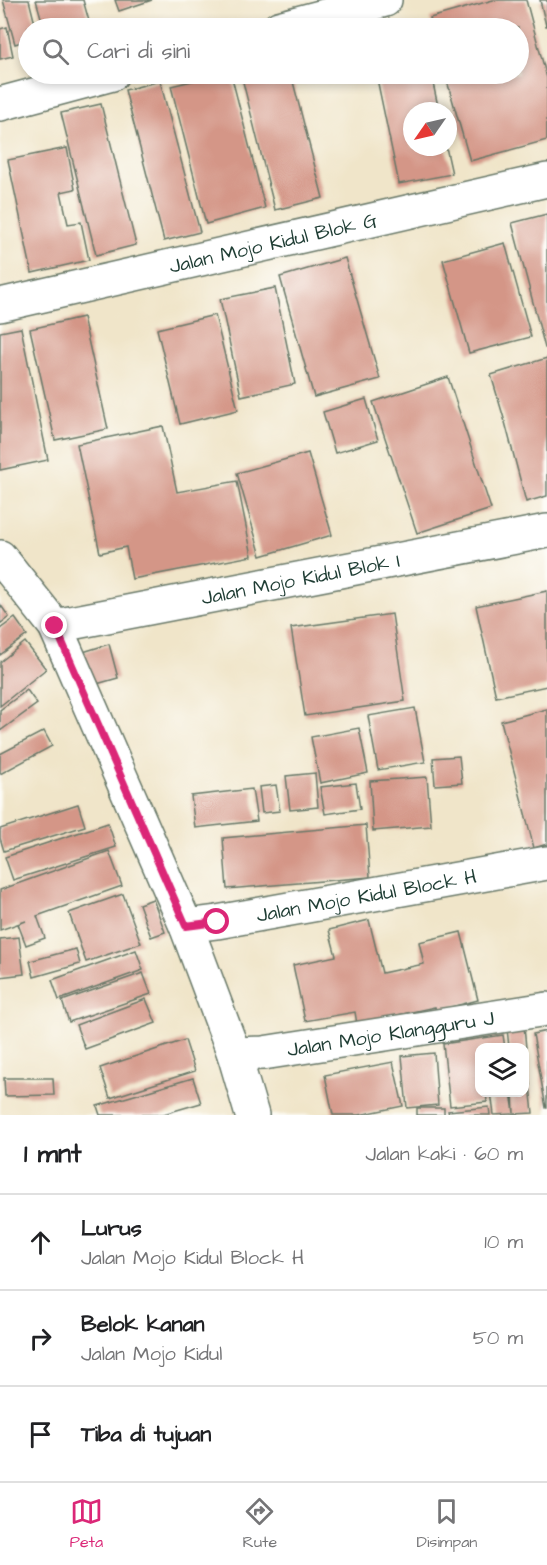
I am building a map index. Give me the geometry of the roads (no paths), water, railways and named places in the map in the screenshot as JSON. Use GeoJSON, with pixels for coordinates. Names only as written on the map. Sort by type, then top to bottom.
{"type":"FeatureCollection","features":[{"type":"Feature","properties":{"kind":"street"},"geometry":{"type":"LineString","coordinates":[[317,18],[385,0]]}},
{"type":"Feature","properties":{"kind":"street"},"geometry":{"type":"LineString","coordinates":[[0,104],[75,84]]}},
{"type":"Feature","properties":{"kind":"street","name":"Jalan Mojo Kidul Blok G"},"geometry":{"type":"LineString","coordinates":[[0,305],[547,180]]}},
{"type":"Feature","properties":{"kind":"street","name":"Jalan Mojo Kidul Blok I"},"geometry":{"type":"LineString","coordinates":[[55,626],[547,531]]}},
{"type":"Feature","properties":{"kind":"street"},"geometry":{"type":"LineString","coordinates":[[0,557],[55,626],[186,926],[234,1054],[252,1115]]}},
{"type":"Feature","properties":{"kind":"street","name":"Jalan Mojo Kidul Block H"},"geometry":{"type":"LineString","coordinates":[[186,926],[547,863]]}},
{"type":"Feature","properties":{"kind":"street","name":"Jalan Mojo Klangguru J"},"geometry":{"type":"LineString","coordinates":[[234,1054],[263,1053],[547,1009]]}}]}
